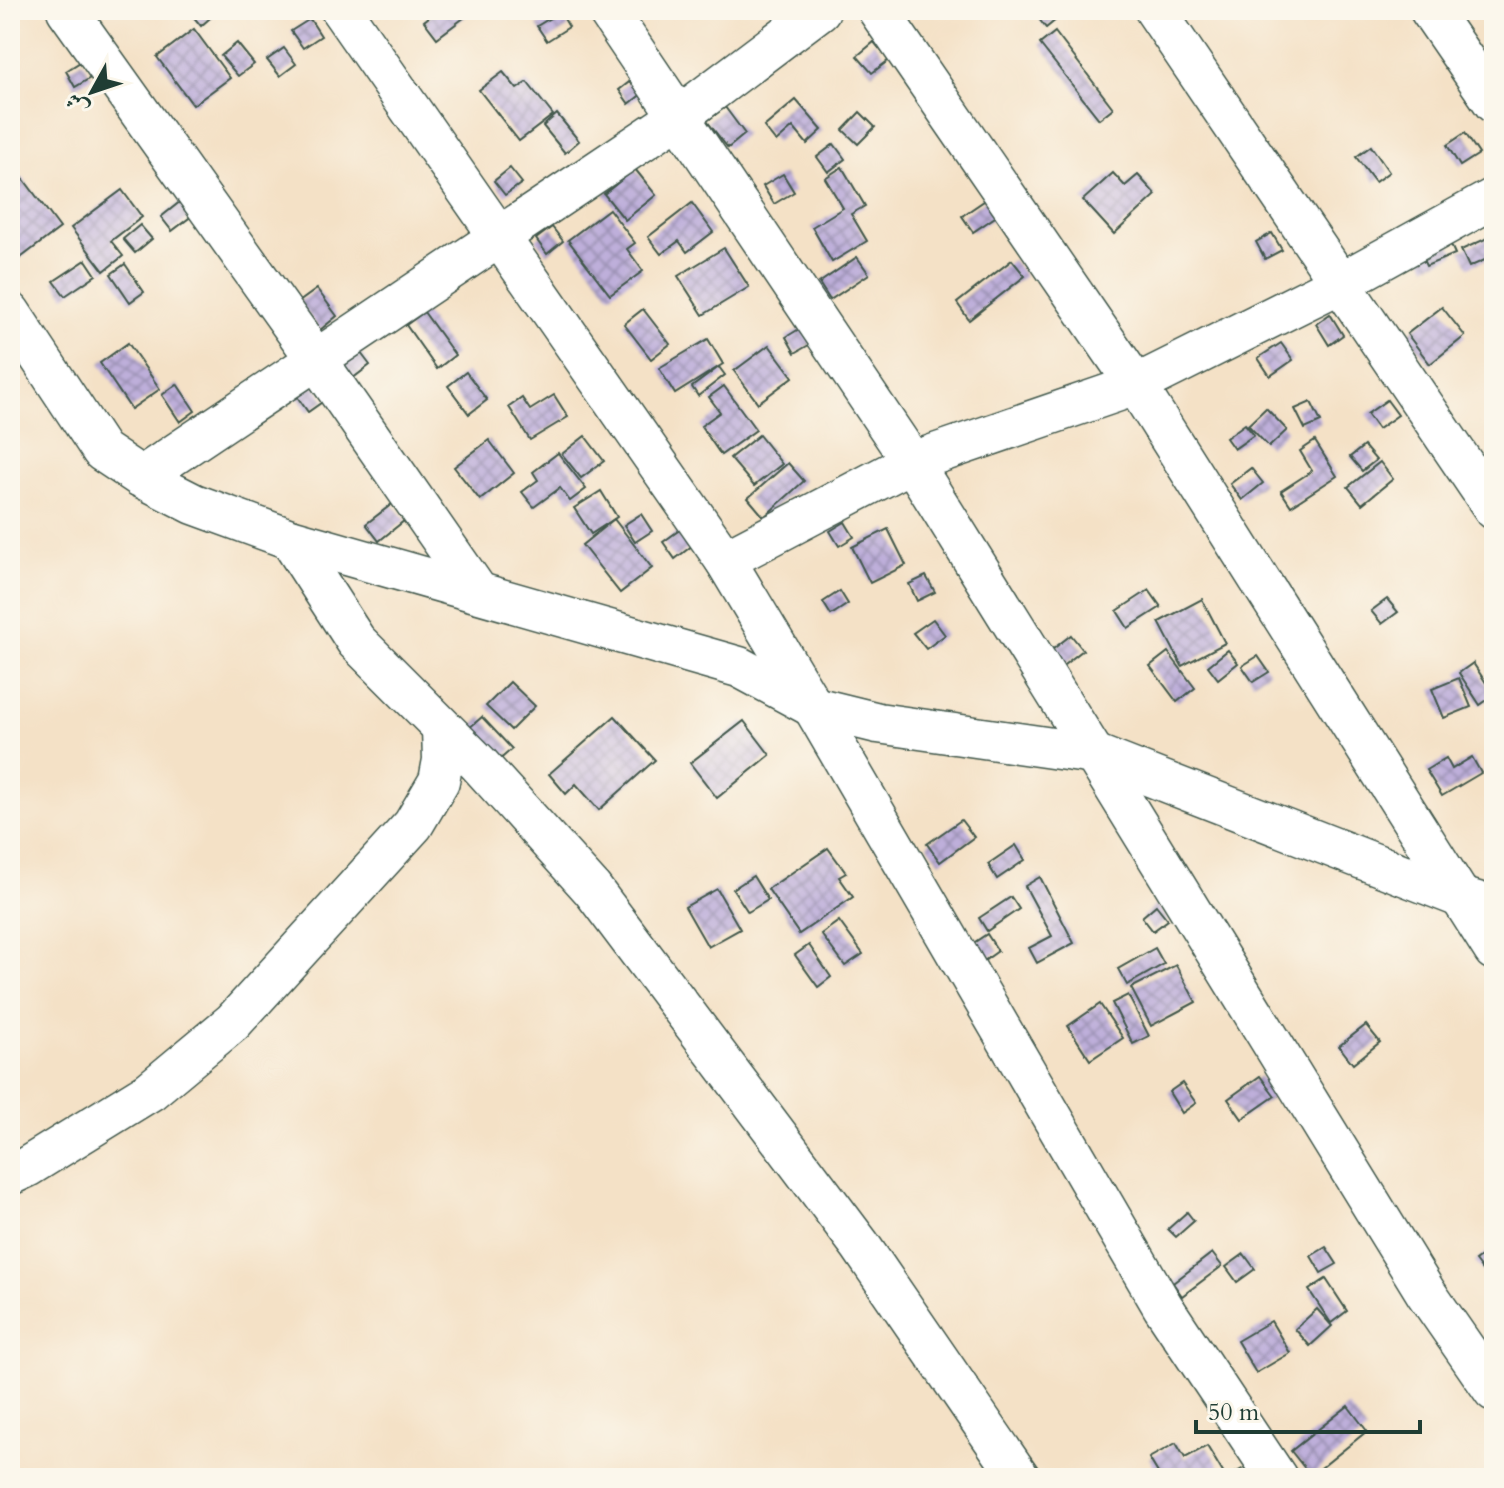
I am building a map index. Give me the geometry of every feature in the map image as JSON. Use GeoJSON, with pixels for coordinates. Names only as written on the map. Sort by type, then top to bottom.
{"type":"FeatureCollection","features":[{"type":"Feature","properties":{"kind":"street"},"geometry":{"type":"LineString","coordinates":[[67,10],[478,592]]}},
{"type":"Feature","properties":{"kind":"street"},"geometry":{"type":"LineString","coordinates":[[341,10],[725,560],[1163,1307],[1277,1478]]}},
{"type":"Feature","properties":{"kind":"street"},"geometry":{"type":"LineString","coordinates":[[607,10],[912,462],[1426,1293],[1494,1391]]}},
{"type":"Feature","properties":{"kind":"street"},"geometry":{"type":"LineString","coordinates":[[141,477],[678,117],[820,10]]}},
{"type":"Feature","properties":{"kind":"street"},"geometry":{"type":"LineString","coordinates":[[878,10],[1136,385],[1477,902],[1494,950]]}},
{"type":"Feature","properties":{"kind":"street"},"geometry":{"type":"LineString","coordinates":[[1155,10],[1494,509]]}},
{"type":"Feature","properties":{"kind":"street"},"geometry":{"type":"LineString","coordinates":[[1430,10],[1494,103]]}},
{"type":"Feature","properties":{"kind":"street"},"geometry":{"type":"LineString","coordinates":[[725,560],[912,462],[1136,385],[1340,283],[1494,198]]}},
{"type":"Feature","properties":{"kind":"street"},"geometry":{"type":"LineString","coordinates":[[10,312],[102,451],[141,477],[194,504],[290,539],[739,667],[813,707],[878,723],[1094,754],[1477,902]]}},
{"type":"Feature","properties":{"kind":"street"},"geometry":{"type":"LineString","coordinates":[[290,539],[356,641],[478,763],[592,889],[860,1245],[1020,1478]]}},
{"type":"Feature","properties":{"kind":"street"},"geometry":{"type":"LineString","coordinates":[[10,1175],[150,1091],[233,1022],[413,825],[439,781],[443,760],[442,728]]}},
{"type":"Feature","properties":{"kind":"building"},"geometry":{"type":"Polygon","coordinates":[[[188,10],[219,10],[201,26],[188,10]]]}},
{"type":"Feature","properties":{"kind":"building"},"geometry":{"type":"Polygon","coordinates":[[[438,10],[467,10],[469,14],[437,38],[424,21],[438,10]]]}},
{"type":"Feature","properties":{"kind":"building"},"geometry":{"type":"Polygon","coordinates":[[[1032,10],[1068,10],[1046,28],[1032,10]]]}},
{"type":"Feature","properties":{"kind":"building"},"geometry":{"type":"Polygon","coordinates":[[[560,12],[569,27],[547,41],[537,26],[560,12]]]}},
{"type":"Feature","properties":{"kind":"building"},"geometry":{"type":"Polygon","coordinates":[[[310,19],[321,36],[303,48],[291,31],[310,19]]]}},
{"type":"Feature","properties":{"kind":"building"},"geometry":{"type":"Polygon","coordinates":[[[194,29],[230,78],[193,105],[157,57],[194,29]]]}},
{"type":"Feature","properties":{"kind":"building"},"geometry":{"type":"Polygon","coordinates":[[[1055,32],[1113,108],[1099,119],[1040,44],[1055,32]]]}},
{"type":"Feature","properties":{"kind":"building"},"geometry":{"type":"Polygon","coordinates":[[[874,42],[889,60],[872,73],[857,56],[874,42]]]}},
{"type":"Feature","properties":{"kind":"building"},"geometry":{"type":"Polygon","coordinates":[[[237,43],[254,64],[238,76],[221,56],[237,43]]]}},
{"type":"Feature","properties":{"kind":"building"},"geometry":{"type":"Polygon","coordinates":[[[284,48],[296,64],[280,76],[267,60],[284,48]]]}},
{"type":"Feature","properties":{"kind":"building"},"geometry":{"type":"Polygon","coordinates":[[[82,61],[92,77],[75,87],[66,71],[82,61]]]}},
{"type":"Feature","properties":{"kind":"building"},"geometry":{"type":"Polygon","coordinates":[[[503,72],[517,89],[527,82],[553,115],[519,141],[479,90],[503,72]]]}},
{"type":"Feature","properties":{"kind":"building"},"geometry":{"type":"Polygon","coordinates":[[[637,76],[648,89],[629,104],[619,90],[637,76]]]}},
{"type":"Feature","properties":{"kind":"building"},"geometry":{"type":"Polygon","coordinates":[[[796,100],[822,130],[807,144],[793,127],[776,142],[764,127],[796,100]]]}},
{"type":"Feature","properties":{"kind":"building"},"geometry":{"type":"Polygon","coordinates":[[[725,107],[745,134],[728,148],[707,121],[725,107]]]}},
{"type":"Feature","properties":{"kind":"building"},"geometry":{"type":"Polygon","coordinates":[[[860,112],[875,127],[858,144],[843,130],[860,112]]]}},
{"type":"Feature","properties":{"kind":"building"},"geometry":{"type":"Polygon","coordinates":[[[557,114],[579,141],[565,153],[543,126],[557,114]]]}},
{"type":"Feature","properties":{"kind":"building"},"geometry":{"type":"Polygon","coordinates":[[[1465,133],[1479,154],[1460,166],[1447,145],[1465,133]]]}},
{"type":"Feature","properties":{"kind":"building"},"geometry":{"type":"Polygon","coordinates":[[[834,144],[845,159],[828,172],[817,157],[834,144]]]}},
{"type":"Feature","properties":{"kind":"building"},"geometry":{"type":"Polygon","coordinates":[[[1371,146],[1389,172],[1375,182],[1356,157],[1371,146]]]}},
{"type":"Feature","properties":{"kind":"building"},"geometry":{"type":"Polygon","coordinates":[[[842,167],[865,206],[851,214],[867,241],[832,262],[812,227],[843,208],[825,178],[842,167]]]}},
{"type":"Feature","properties":{"kind":"building"},"geometry":{"type":"Polygon","coordinates":[[[510,168],[522,183],[505,195],[494,181],[510,168]]]}},
{"type":"Feature","properties":{"kind":"building"},"geometry":{"type":"Polygon","coordinates":[[[635,169],[656,195],[625,220],[604,194],[635,169]]]}},
{"type":"Feature","properties":{"kind":"building"},"geometry":{"type":"Polygon","coordinates":[[[1113,173],[1125,186],[1138,175],[1156,195],[1114,234],[1083,200],[1113,173]]]}},
{"type":"Feature","properties":{"kind":"building"},"geometry":{"type":"Polygon","coordinates":[[[783,174],[794,192],[774,204],[763,186],[783,174]]]}},
{"type":"Feature","properties":{"kind":"building"},"geometry":{"type":"Polygon","coordinates":[[[22,177],[60,228],[10,266],[10,230],[16,225],[10,218],[10,186],[22,177]]]}},
{"type":"Feature","properties":{"kind":"building"},"geometry":{"type":"Polygon","coordinates":[[[122,190],[142,217],[111,241],[123,256],[104,271],[71,228],[122,190]]]}},
{"type":"Feature","properties":{"kind":"building"},"geometry":{"type":"Polygon","coordinates":[[[987,199],[998,215],[973,232],[962,216],[987,199]]]}},
{"type":"Feature","properties":{"kind":"building"},"geometry":{"type":"Polygon","coordinates":[[[181,201],[193,215],[172,231],[161,217],[181,201]]]}},
{"type":"Feature","properties":{"kind":"building"},"geometry":{"type":"Polygon","coordinates":[[[692,203],[713,232],[687,252],[679,241],[661,254],[648,237],[692,203]]]}},
{"type":"Feature","properties":{"kind":"building"},"geometry":{"type":"Polygon","coordinates":[[[609,209],[635,243],[627,249],[643,271],[610,295],[568,240],[609,209]]]}},
{"type":"Feature","properties":{"kind":"building"},"geometry":{"type":"Polygon","coordinates":[[[140,225],[152,239],[135,253],[123,239],[140,225]]]}},
{"type":"Feature","properties":{"kind":"building"},"geometry":{"type":"Polygon","coordinates":[[[552,227],[563,241],[547,254],[536,239],[552,227]]]}},
{"type":"Feature","properties":{"kind":"building"},"geometry":{"type":"Polygon","coordinates":[[[1272,233],[1282,250],[1265,259],[1256,242],[1272,233]]]}},
{"type":"Feature","properties":{"kind":"building"},"geometry":{"type":"Polygon","coordinates":[[[1446,234],[1455,254],[1426,266],[1417,247],[1446,234]]]}},
{"type":"Feature","properties":{"kind":"building"},"geometry":{"type":"Polygon","coordinates":[[[1494,235],[1494,256],[1469,267],[1461,250],[1494,235]]]}},
{"type":"Feature","properties":{"kind":"building"},"geometry":{"type":"Polygon","coordinates":[[[724,248],[749,287],[703,315],[678,276],[724,248]]]}},
{"type":"Feature","properties":{"kind":"building"},"geometry":{"type":"Polygon","coordinates":[[[857,257],[869,274],[830,300],[819,283],[857,257]]]}},
{"type":"Feature","properties":{"kind":"building"},"geometry":{"type":"Polygon","coordinates":[[[86,260],[96,275],[65,296],[54,281],[86,260]]]}},
{"type":"Feature","properties":{"kind":"building"},"geometry":{"type":"Polygon","coordinates":[[[1012,260],[1025,276],[969,320],[957,303],[1012,260]]]}},
{"type":"Feature","properties":{"kind":"building"},"geometry":{"type":"Polygon","coordinates":[[[125,264],[144,292],[130,302],[111,274],[125,264]]]}},
{"type":"Feature","properties":{"kind":"building"},"geometry":{"type":"Polygon","coordinates":[[[317,289],[337,316],[320,330],[299,302],[317,289]]]}},
{"type":"Feature","properties":{"kind":"building"},"geometry":{"type":"Polygon","coordinates":[[[1442,307],[1465,336],[1430,364],[1407,334],[1442,307]]]}},
{"type":"Feature","properties":{"kind":"building"},"geometry":{"type":"Polygon","coordinates":[[[643,309],[670,344],[651,359],[624,324],[643,309]]]}},
{"type":"Feature","properties":{"kind":"building"},"geometry":{"type":"Polygon","coordinates":[[[424,312],[455,355],[437,369],[406,325],[424,312]]]}},
{"type":"Feature","properties":{"kind":"building"},"geometry":{"type":"Polygon","coordinates":[[[1330,314],[1343,335],[1329,345],[1316,324],[1330,314]]]}},
{"type":"Feature","properties":{"kind":"building"},"geometry":{"type":"Polygon","coordinates":[[[804,326],[814,342],[795,353],[786,337],[804,326]]]}},
{"type":"Feature","properties":{"kind":"building"},"geometry":{"type":"Polygon","coordinates":[[[708,339],[723,364],[675,394],[659,368],[708,339]]]}},
{"type":"Feature","properties":{"kind":"building"},"geometry":{"type":"Polygon","coordinates":[[[351,340],[370,365],[348,382],[329,358],[351,340]]]}},
{"type":"Feature","properties":{"kind":"building"},"geometry":{"type":"Polygon","coordinates":[[[128,343],[160,389],[131,409],[100,363],[128,343]]]}},
{"type":"Feature","properties":{"kind":"building"},"geometry":{"type":"Polygon","coordinates":[[[1281,343],[1293,360],[1270,376],[1258,358],[1281,343]]]}},
{"type":"Feature","properties":{"kind":"building"},"geometry":{"type":"Polygon","coordinates":[[[769,345],[793,377],[758,403],[734,371],[769,345]]]}},
{"type":"Feature","properties":{"kind":"building"},"geometry":{"type":"Polygon","coordinates":[[[719,367],[725,375],[698,396],[692,387],[719,367]]]}},
{"type":"Feature","properties":{"kind":"building"},"geometry":{"type":"Polygon","coordinates":[[[466,372],[487,400],[469,414],[448,386],[466,372]]]}},
{"type":"Feature","properties":{"kind":"building"},"geometry":{"type":"Polygon","coordinates":[[[177,384],[195,411],[180,422],[162,395],[177,384]]]}},
{"type":"Feature","properties":{"kind":"building"},"geometry":{"type":"Polygon","coordinates":[[[313,384],[325,400],[308,412],[296,395],[313,384]]]}},
{"type":"Feature","properties":{"kind":"building"},"geometry":{"type":"Polygon","coordinates":[[[724,386],[756,430],[721,455],[701,426],[720,412],[709,397],[724,386]]]}},
{"type":"Feature","properties":{"kind":"building"},"geometry":{"type":"Polygon","coordinates":[[[554,395],[568,417],[530,440],[509,407],[522,398],[530,410],[554,395]]]}},
{"type":"Feature","properties":{"kind":"building"},"geometry":{"type":"Polygon","coordinates":[[[1387,400],[1398,415],[1378,429],[1367,414],[1387,400]]]}},
{"type":"Feature","properties":{"kind":"building"},"geometry":{"type":"Polygon","coordinates":[[[1311,402],[1321,422],[1305,429],[1295,409],[1311,402]]]}},
{"type":"Feature","properties":{"kind":"building"},"geometry":{"type":"Polygon","coordinates":[[[1266,408],[1287,430],[1269,447],[1248,425],[1266,408]]]}},
{"type":"Feature","properties":{"kind":"building"},"geometry":{"type":"Polygon","coordinates":[[[1245,424],[1254,435],[1234,449],[1226,438],[1245,424]]]}},
{"type":"Feature","properties":{"kind":"building"},"geometry":{"type":"Polygon","coordinates":[[[759,435],[782,464],[754,486],[730,458],[759,435]]]}},
{"type":"Feature","properties":{"kind":"building"},"geometry":{"type":"Polygon","coordinates":[[[585,436],[604,461],[581,478],[562,454],[585,436]]]}},
{"type":"Feature","properties":{"kind":"building"},"geometry":{"type":"Polygon","coordinates":[[[489,440],[514,473],[480,500],[454,467],[489,440]]]}},
{"type":"Feature","properties":{"kind":"building"},"geometry":{"type":"Polygon","coordinates":[[[1315,441],[1337,476],[1291,506],[1281,491],[1312,471],[1300,451],[1315,441]]]}},
{"type":"Feature","properties":{"kind":"building"},"geometry":{"type":"Polygon","coordinates":[[[1364,446],[1376,460],[1362,471],[1350,457],[1364,446]]]}},
{"type":"Feature","properties":{"kind":"building"},"geometry":{"type":"Polygon","coordinates":[[[558,453],[586,489],[570,501],[560,488],[534,507],[522,492],[538,480],[533,472],[558,453]]]}},
{"type":"Feature","properties":{"kind":"building"},"geometry":{"type":"Polygon","coordinates":[[[1380,462],[1393,479],[1362,504],[1348,487],[1380,462]]]}},
{"type":"Feature","properties":{"kind":"building"},"geometry":{"type":"Polygon","coordinates":[[[788,463],[804,481],[764,517],[748,498],[788,463]]]}},
{"type":"Feature","properties":{"kind":"building"},"geometry":{"type":"Polygon","coordinates":[[[1251,468],[1263,483],[1242,500],[1230,484],[1251,468]]]}},
{"type":"Feature","properties":{"kind":"building"},"geometry":{"type":"Polygon","coordinates":[[[601,491],[617,517],[591,534],[574,508],[601,491]]]}},
{"type":"Feature","properties":{"kind":"building"},"geometry":{"type":"Polygon","coordinates":[[[392,504],[405,520],[379,541],[366,524],[392,504]]]}},
{"type":"Feature","properties":{"kind":"building"},"geometry":{"type":"Polygon","coordinates":[[[641,514],[652,531],[635,542],[624,525],[641,514]]]}},
{"type":"Feature","properties":{"kind":"building"},"geometry":{"type":"Polygon","coordinates":[[[614,519],[652,568],[620,593],[582,545],[614,519]]]}},
{"type":"Feature","properties":{"kind":"building"},"geometry":{"type":"Polygon","coordinates":[[[845,522],[854,537],[839,546],[830,531],[845,522]]]}},
{"type":"Feature","properties":{"kind":"building"},"geometry":{"type":"Polygon","coordinates":[[[681,529],[693,545],[675,559],[663,542],[681,529]]]}},
{"type":"Feature","properties":{"kind":"building"},"geometry":{"type":"Polygon","coordinates":[[[888,529],[906,565],[870,583],[852,547],[888,529]]]}},
{"type":"Feature","properties":{"kind":"building"},"geometry":{"type":"Polygon","coordinates":[[[926,576],[935,592],[917,601],[909,584],[926,576]]]}},
{"type":"Feature","properties":{"kind":"building"},"geometry":{"type":"Polygon","coordinates":[[[1149,590],[1161,607],[1128,628],[1117,611],[1149,590]]]}},
{"type":"Feature","properties":{"kind":"building"},"geometry":{"type":"Polygon","coordinates":[[[840,591],[848,604],[831,615],[823,602],[840,591]]]}},
{"type":"Feature","properties":{"kind":"building"},"geometry":{"type":"Polygon","coordinates":[[[1202,599],[1225,643],[1182,666],[1159,622],[1202,599]]]}},
{"type":"Feature","properties":{"kind":"building"},"geometry":{"type":"Polygon","coordinates":[[[1387,599],[1398,612],[1382,624],[1371,611],[1387,599]]]}},
{"type":"Feature","properties":{"kind":"building"},"geometry":{"type":"Polygon","coordinates":[[[933,619],[945,635],[926,649],[913,633],[933,619]]]}},
{"type":"Feature","properties":{"kind":"building"},"geometry":{"type":"Polygon","coordinates":[[[1071,635],[1083,650],[1060,668],[1048,653],[1071,635]]]}},
{"type":"Feature","properties":{"kind":"building"},"geometry":{"type":"Polygon","coordinates":[[[1228,650],[1238,663],[1218,679],[1208,666],[1228,650]]]}},
{"type":"Feature","properties":{"kind":"building"},"geometry":{"type":"Polygon","coordinates":[[[1168,652],[1195,688],[1177,702],[1150,666],[1168,652]]]}},
{"type":"Feature","properties":{"kind":"building"},"geometry":{"type":"Polygon","coordinates":[[[1258,656],[1269,672],[1253,682],[1242,666],[1258,656]]]}},
{"type":"Feature","properties":{"kind":"building"},"geometry":{"type":"Polygon","coordinates":[[[1473,663],[1494,695],[1480,705],[1459,673],[1473,663]]]}},
{"type":"Feature","properties":{"kind":"building"},"geometry":{"type":"Polygon","coordinates":[[[1459,678],[1471,707],[1444,718],[1432,689],[1459,678]]]}},
{"type":"Feature","properties":{"kind":"building"},"geometry":{"type":"Polygon","coordinates":[[[510,682],[535,706],[511,730],[486,706],[510,682]]]}},
{"type":"Feature","properties":{"kind":"building"},"geometry":{"type":"Polygon","coordinates":[[[615,716],[655,760],[599,810],[576,784],[566,794],[549,774],[615,716]]]}},
{"type":"Feature","properties":{"kind":"building"},"geometry":{"type":"Polygon","coordinates":[[[482,717],[512,749],[497,762],[468,729],[482,717]]]}},
{"type":"Feature","properties":{"kind":"building"},"geometry":{"type":"Polygon","coordinates":[[[744,721],[770,755],[717,798],[690,763],[744,721]]]}},
{"type":"Feature","properties":{"kind":"building"},"geometry":{"type":"Polygon","coordinates":[[[1472,757],[1481,773],[1442,796],[1426,770],[1446,758],[1452,769],[1472,757]]]}},
{"type":"Feature","properties":{"kind":"building"},"geometry":{"type":"Polygon","coordinates":[[[961,820],[974,837],[940,862],[927,844],[961,820]]]}},
{"type":"Feature","properties":{"kind":"building"},"geometry":{"type":"Polygon","coordinates":[[[1016,845],[1025,860],[997,879],[988,864],[1016,845]]]}},
{"type":"Feature","properties":{"kind":"building"},"geometry":{"type":"Polygon","coordinates":[[[828,848],[846,873],[839,877],[853,897],[799,934],[768,889],[828,848]]]}},
{"type":"Feature","properties":{"kind":"building"},"geometry":{"type":"Polygon","coordinates":[[[753,876],[768,900],[748,912],[733,889],[753,876]]]}},
{"type":"Feature","properties":{"kind":"building"},"geometry":{"type":"Polygon","coordinates":[[[1040,877],[1074,943],[1037,963],[1029,948],[1052,936],[1025,886],[1040,877]]]}},
{"type":"Feature","properties":{"kind":"building"},"geometry":{"type":"Polygon","coordinates":[[[717,889],[740,929],[708,947],[685,907],[717,889]]]}},
{"type":"Feature","properties":{"kind":"building"},"geometry":{"type":"Polygon","coordinates":[[[1011,897],[1019,909],[987,931],[979,918],[1011,897]]]}},
{"type":"Feature","properties":{"kind":"building"},"geometry":{"type":"Polygon","coordinates":[[[1156,905],[1168,920],[1153,931],[1142,917],[1156,905]]]}},
{"type":"Feature","properties":{"kind":"building"},"geometry":{"type":"Polygon","coordinates":[[[839,921],[863,954],[845,966],[821,934],[839,921]]]}},
{"type":"Feature","properties":{"kind":"building"},"geometry":{"type":"Polygon","coordinates":[[[987,934],[998,951],[981,963],[969,946],[987,934]]]}},
{"type":"Feature","properties":{"kind":"building"},"geometry":{"type":"Polygon","coordinates":[[[809,945],[831,977],[818,987],[795,955],[809,945]]]}},
{"type":"Feature","properties":{"kind":"building"},"geometry":{"type":"Polygon","coordinates":[[[1155,948],[1164,964],[1127,985],[1118,969],[1155,948]]]}},
{"type":"Feature","properties":{"kind":"building"},"geometry":{"type":"Polygon","coordinates":[[[1176,965],[1196,1002],[1151,1026],[1131,988],[1176,965]]]}},
{"type":"Feature","properties":{"kind":"building"},"geometry":{"type":"Polygon","coordinates":[[[1128,995],[1149,1036],[1133,1044],[1112,1003],[1128,995]]]}},
{"type":"Feature","properties":{"kind":"building"},"geometry":{"type":"Polygon","coordinates":[[[1100,1004],[1123,1038],[1090,1060],[1068,1026],[1100,1004]]]}},
{"type":"Feature","properties":{"kind":"building"},"geometry":{"type":"Polygon","coordinates":[[[1366,1025],[1380,1042],[1353,1064],[1339,1046],[1366,1025]]]}},
{"type":"Feature","properties":{"kind":"building"},"geometry":{"type":"Polygon","coordinates":[[[1260,1076],[1275,1096],[1242,1119],[1228,1099],[1260,1076]]]}},
{"type":"Feature","properties":{"kind":"building"},"geometry":{"type":"Polygon","coordinates":[[[1182,1083],[1196,1103],[1182,1113],[1169,1092],[1182,1083]]]}},
{"type":"Feature","properties":{"kind":"building"},"geometry":{"type":"Polygon","coordinates":[[[1187,1212],[1194,1221],[1176,1237],[1168,1229],[1187,1212]]]}},
{"type":"Feature","properties":{"kind":"building"},"geometry":{"type":"Polygon","coordinates":[[[1326,1247],[1337,1264],[1321,1273],[1311,1256],[1326,1247]]]}},
{"type":"Feature","properties":{"kind":"building"},"geometry":{"type":"Polygon","coordinates":[[[1494,1247],[1494,1286],[1475,1261],[1494,1247]]]}},
{"type":"Feature","properties":{"kind":"building"},"geometry":{"type":"Polygon","coordinates":[[[1212,1253],[1222,1266],[1182,1296],[1173,1283],[1212,1253]]]}},
{"type":"Feature","properties":{"kind":"building"},"geometry":{"type":"Polygon","coordinates":[[[1244,1254],[1255,1269],[1237,1282],[1226,1267],[1244,1254]]]}},
{"type":"Feature","properties":{"kind":"building"},"geometry":{"type":"Polygon","coordinates":[[[1326,1279],[1347,1311],[1331,1323],[1309,1290],[1326,1279]]]}},
{"type":"Feature","properties":{"kind":"building"},"geometry":{"type":"Polygon","coordinates":[[[1317,1309],[1332,1326],[1310,1346],[1295,1329],[1317,1309]]]}},
{"type":"Feature","properties":{"kind":"building"},"geometry":{"type":"Polygon","coordinates":[[[1271,1321],[1290,1353],[1256,1373],[1237,1341],[1271,1321]]]}},
{"type":"Feature","properties":{"kind":"building"},"geometry":{"type":"Polygon","coordinates":[[[1348,1406],[1367,1431],[1311,1476],[1291,1451],[1348,1406]]]}},
{"type":"Feature","properties":{"kind":"building"},"geometry":{"type":"Polygon","coordinates":[[[1176,1443],[1185,1458],[1207,1446],[1225,1476],[1161,1478],[1149,1458],[1176,1443]]]}},
{"type":"Feature","properties":{"kind":"building"},"geometry":{"type":"Polygon","coordinates":[[[1244,1468],[1250,1478],[1226,1478],[1244,1468]]]}}]}
